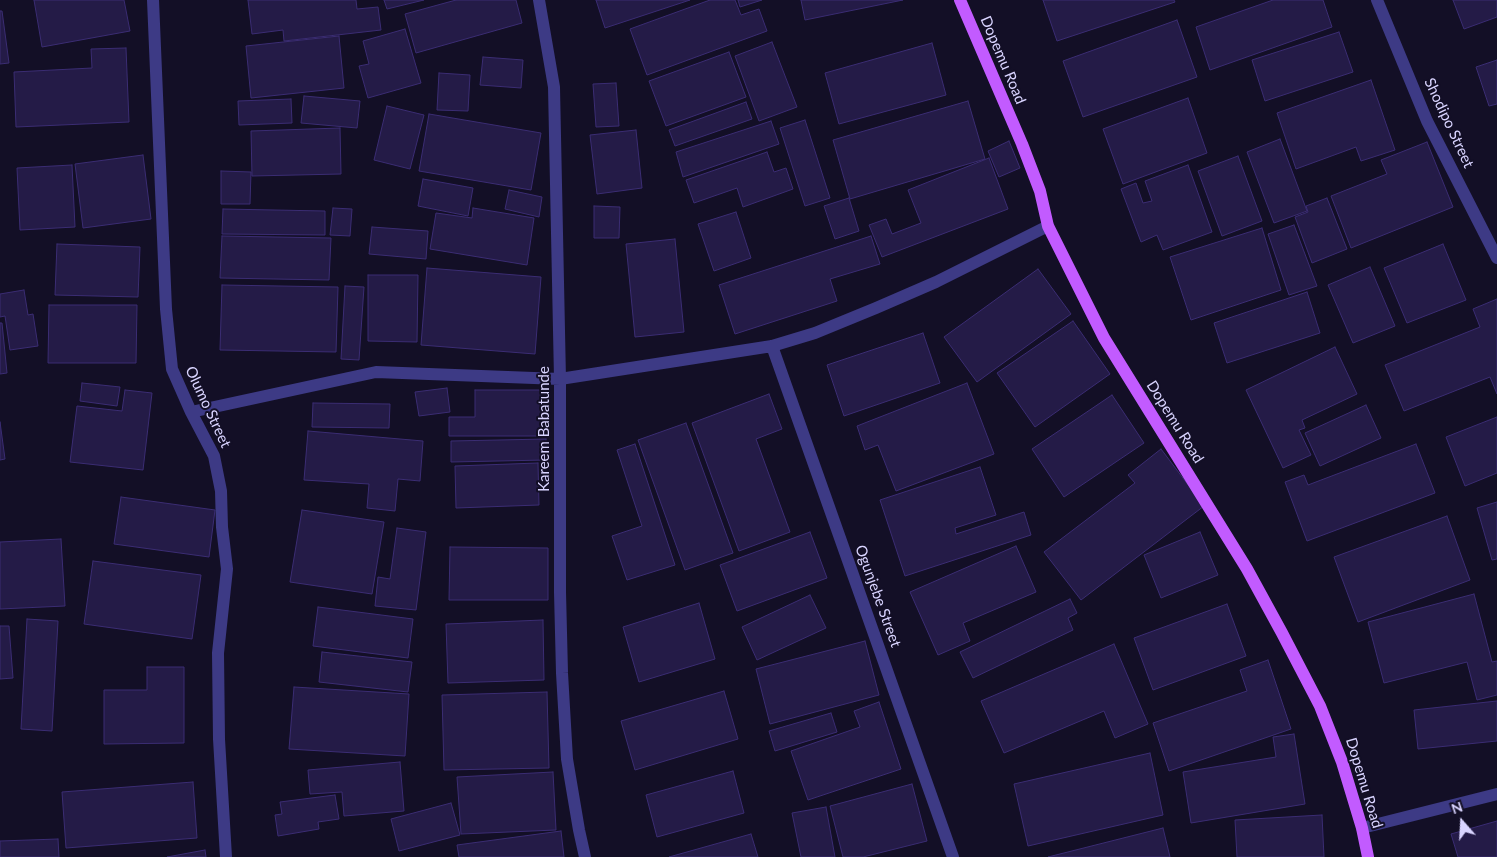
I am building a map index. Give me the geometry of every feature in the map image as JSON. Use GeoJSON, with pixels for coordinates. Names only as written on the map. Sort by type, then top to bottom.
{"type":"FeatureCollection","features":[{"type":"Feature","properties":{"kind":"main road","name":"Dopemu Road"},"geometry":{"type":"LineString","coordinates":[[960,0],[1022,144],[1040,191],[1048,226],[1104,338],[1247,569],[1320,706],[1342,762],[1362,828],[1368,857]]}},
{"type":"Feature","properties":{"kind":"street","name":"Olumo Street"},"geometry":{"type":"LineString","coordinates":[[154,0],[166,310],[172,369],[191,412],[214,456],[221,491],[222,527],[227,568],[218,653],[226,857]]}},
{"type":"Feature","properties":{"kind":"street","name":"Kareem Babatunde"},"geometry":{"type":"LineString","coordinates":[[539,0],[554,87],[560,379],[562,673],[567,759],[585,857]]}},
{"type":"Feature","properties":{"kind":"street","name":"Shodipo Street"},"geometry":{"type":"LineString","coordinates":[[1377,0],[1427,121],[1497,258]]}},
{"type":"Feature","properties":{"kind":"street"},"geometry":{"type":"LineString","coordinates":[[191,412],[376,372],[560,379],[772,346],[815,333],[902,297],[1048,226]]}},
{"type":"Feature","properties":{"kind":"street","name":"Ogunjebe Street"},"geometry":{"type":"LineString","coordinates":[[772,346],[953,857]]}},
{"type":"Feature","properties":{"kind":"street"},"geometry":{"type":"LineString","coordinates":[[1362,828],[1497,794]]}},
{"type":"Feature","properties":{"kind":"building"},"geometry":{"type":"Polygon","coordinates":[[[34,0],[124,0],[130,31],[42,47],[34,0]]]}},
{"type":"Feature","properties":{"kind":"building"},"geometry":{"type":"Polygon","coordinates":[[[248,0],[356,0],[357,9],[378,7],[381,30],[284,41],[283,30],[252,34],[248,0]]]}},
{"type":"Feature","properties":{"kind":"building"},"geometry":{"type":"Polygon","coordinates":[[[384,0],[424,0],[387,9],[384,0]]]}},
{"type":"Feature","properties":{"kind":"building"},"geometry":{"type":"Polygon","coordinates":[[[456,0],[516,0],[522,23],[416,53],[405,14],[456,0]]]}},
{"type":"Feature","properties":{"kind":"building"},"geometry":{"type":"Polygon","coordinates":[[[596,0],[690,0],[605,28],[596,0]]]}},
{"type":"Feature","properties":{"kind":"building"},"geometry":{"type":"Polygon","coordinates":[[[710,0],[735,0],[741,15],[759,9],[767,31],[647,75],[630,29],[710,0]]]}},
{"type":"Feature","properties":{"kind":"building"},"geometry":{"type":"Polygon","coordinates":[[[738,0],[762,0],[740,7],[738,0]]]}},
{"type":"Feature","properties":{"kind":"building"},"geometry":{"type":"Polygon","coordinates":[[[801,0],[903,0],[805,20],[801,0]]]}},
{"type":"Feature","properties":{"kind":"building"},"geometry":{"type":"Polygon","coordinates":[[[1043,0],[1174,0],[1175,2],[1057,41],[1043,0]]]}},
{"type":"Feature","properties":{"kind":"building"},"geometry":{"type":"Polygon","coordinates":[[[1273,0],[1323,0],[1332,27],[1210,70],[1196,27],[1273,0]]]}},
{"type":"Feature","properties":{"kind":"building"},"geometry":{"type":"Polygon","coordinates":[[[1453,0],[1497,0],[1497,17],[1464,29],[1453,0]]]}},
{"type":"Feature","properties":{"kind":"building"},"geometry":{"type":"Polygon","coordinates":[[[0,11],[2,11],[9,63],[0,64],[0,11]]]}},
{"type":"Feature","properties":{"kind":"building"},"geometry":{"type":"Polygon","coordinates":[[[1177,20],[1197,77],[1083,117],[1063,61],[1177,20]]]}},
{"type":"Feature","properties":{"kind":"building"},"geometry":{"type":"Polygon","coordinates":[[[405,29],[421,83],[368,98],[359,66],[369,64],[363,41],[405,29]]]}},
{"type":"Feature","properties":{"kind":"building"},"geometry":{"type":"Polygon","coordinates":[[[1339,32],[1353,72],[1265,101],[1252,60],[1339,32]]]}},
{"type":"Feature","properties":{"kind":"building"},"geometry":{"type":"Polygon","coordinates":[[[339,36],[344,88],[251,98],[246,46],[339,36]]]}},
{"type":"Feature","properties":{"kind":"building"},"geometry":{"type":"Polygon","coordinates":[[[772,42],[797,107],[759,121],[735,56],[772,42]]]}},
{"type":"Feature","properties":{"kind":"building"},"geometry":{"type":"Polygon","coordinates":[[[932,43],[946,95],[839,124],[825,73],[932,43]]]}},
{"type":"Feature","properties":{"kind":"building"},"geometry":{"type":"Polygon","coordinates":[[[126,48],[129,122],[16,127],[14,72],[92,68],[91,49],[126,48]]]}},
{"type":"Feature","properties":{"kind":"building"},"geometry":{"type":"Polygon","coordinates":[[[729,52],[746,97],[666,126],[649,81],[729,52]]]}},
{"type":"Feature","properties":{"kind":"building"},"geometry":{"type":"Polygon","coordinates":[[[483,57],[523,60],[521,88],[480,85],[483,57]]]}},
{"type":"Feature","properties":{"kind":"building"},"geometry":{"type":"Polygon","coordinates":[[[1497,60],[1497,104],[1489,106],[1476,67],[1497,60]]]}},
{"type":"Feature","properties":{"kind":"building"},"geometry":{"type":"Polygon","coordinates":[[[439,73],[470,75],[468,111],[437,110],[439,73]]]}},
{"type":"Feature","properties":{"kind":"building"},"geometry":{"type":"Polygon","coordinates":[[[1371,80],[1395,150],[1361,161],[1356,147],[1296,169],[1277,113],[1371,80]]]}},
{"type":"Feature","properties":{"kind":"building"},"geometry":{"type":"Polygon","coordinates":[[[616,83],[619,126],[596,127],[593,84],[616,83]]]}},
{"type":"Feature","properties":{"kind":"building"},"geometry":{"type":"Polygon","coordinates":[[[304,96],[360,101],[357,128],[301,123],[304,96]]]}},
{"type":"Feature","properties":{"kind":"building"},"geometry":{"type":"Polygon","coordinates":[[[1188,98],[1207,153],[1123,184],[1103,129],[1188,98]]]}},
{"type":"Feature","properties":{"kind":"building"},"geometry":{"type":"Polygon","coordinates":[[[291,99],[292,123],[239,125],[238,101],[291,99]]]}},
{"type":"Feature","properties":{"kind":"building"},"geometry":{"type":"Polygon","coordinates":[[[968,101],[985,159],[850,199],[833,140],[968,101]]]}},
{"type":"Feature","properties":{"kind":"building"},"geometry":{"type":"Polygon","coordinates":[[[746,102],[752,119],[675,146],[669,130],[746,102]]]}},
{"type":"Feature","properties":{"kind":"building"},"geometry":{"type":"Polygon","coordinates":[[[387,106],[424,115],[410,169],[374,160],[387,106]]]}},
{"type":"Feature","properties":{"kind":"building"},"geometry":{"type":"Polygon","coordinates":[[[429,114],[541,133],[531,190],[419,171],[429,114]]]}},
{"type":"Feature","properties":{"kind":"building"},"geometry":{"type":"Polygon","coordinates":[[[805,120],[830,198],[805,206],[780,128],[805,120]]]}},
{"type":"Feature","properties":{"kind":"building"},"geometry":{"type":"Polygon","coordinates":[[[771,121],[779,144],[683,177],[676,152],[771,121]]]}},
{"type":"Feature","properties":{"kind":"building"},"geometry":{"type":"Polygon","coordinates":[[[340,128],[341,174],[252,176],[251,131],[340,128]]]}},
{"type":"Feature","properties":{"kind":"building"},"geometry":{"type":"Polygon","coordinates":[[[636,130],[642,188],[597,194],[590,135],[636,130]]]}},
{"type":"Feature","properties":{"kind":"building"},"geometry":{"type":"Polygon","coordinates":[[[1280,139],[1307,211],[1274,223],[1247,152],[1280,139]]]}},
{"type":"Feature","properties":{"kind":"building"},"geometry":{"type":"Polygon","coordinates":[[[1009,141],[1020,168],[999,177],[988,151],[1009,141]]]}},
{"type":"Feature","properties":{"kind":"building"},"geometry":{"type":"Polygon","coordinates":[[[1427,142],[1453,207],[1351,248],[1331,196],[1387,174],[1381,160],[1427,142]]]}},
{"type":"Feature","properties":{"kind":"building"},"geometry":{"type":"Polygon","coordinates":[[[767,152],[774,172],[786,168],[793,189],[743,207],[737,188],[694,203],[686,180],[767,152]]]}},
{"type":"Feature","properties":{"kind":"building"},"geometry":{"type":"Polygon","coordinates":[[[143,155],[151,219],[83,228],[75,164],[143,155]]]}},
{"type":"Feature","properties":{"kind":"building"},"geometry":{"type":"Polygon","coordinates":[[[1238,156],[1262,221],[1222,236],[1198,171],[1238,156]]]}},
{"type":"Feature","properties":{"kind":"building"},"geometry":{"type":"Polygon","coordinates":[[[989,158],[1008,209],[882,257],[869,225],[886,219],[892,234],[921,223],[908,190],[989,158]]]}},
{"type":"Feature","properties":{"kind":"building"},"geometry":{"type":"Polygon","coordinates":[[[72,165],[75,227],[20,230],[17,168],[72,165]]]}},
{"type":"Feature","properties":{"kind":"building"},"geometry":{"type":"Polygon","coordinates":[[[1188,165],[1212,232],[1163,250],[1157,235],[1141,242],[1121,189],[1136,183],[1143,203],[1152,201],[1145,181],[1188,165]]]}},
{"type":"Feature","properties":{"kind":"building"},"geometry":{"type":"Polygon","coordinates":[[[221,171],[251,172],[250,204],[221,204],[221,171]]]}},
{"type":"Feature","properties":{"kind":"building"},"geometry":{"type":"Polygon","coordinates":[[[423,179],[473,188],[468,216],[418,206],[423,179]]]}},
{"type":"Feature","properties":{"kind":"building"},"geometry":{"type":"Polygon","coordinates":[[[509,190],[542,197],[539,217],[505,209],[509,190]]]}},
{"type":"Feature","properties":{"kind":"building"},"geometry":{"type":"Polygon","coordinates":[[[849,198],[859,231],[835,239],[824,206],[849,198]]]}},
{"type":"Feature","properties":{"kind":"building"},"geometry":{"type":"Polygon","coordinates":[[[1327,198],[1347,249],[1312,263],[1295,217],[1308,212],[1306,206],[1327,198]]]}},
{"type":"Feature","properties":{"kind":"building"},"geometry":{"type":"Polygon","coordinates":[[[594,206],[620,207],[619,238],[594,238],[594,206]]]}},
{"type":"Feature","properties":{"kind":"building"},"geometry":{"type":"Polygon","coordinates":[[[333,208],[352,209],[350,236],[330,235],[333,208]]]}},
{"type":"Feature","properties":{"kind":"building"},"geometry":{"type":"Polygon","coordinates":[[[473,208],[534,218],[527,265],[430,249],[436,213],[472,218],[473,208]]]}},
{"type":"Feature","properties":{"kind":"building"},"geometry":{"type":"Polygon","coordinates":[[[223,209],[325,211],[325,235],[222,234],[223,209]]]}},
{"type":"Feature","properties":{"kind":"building"},"geometry":{"type":"Polygon","coordinates":[[[736,212],[751,258],[714,271],[698,224],[736,212]]]}},
{"type":"Feature","properties":{"kind":"building"},"geometry":{"type":"Polygon","coordinates":[[[1294,225],[1317,286],[1289,295],[1268,234],[1294,225]]]}},
{"type":"Feature","properties":{"kind":"building"},"geometry":{"type":"Polygon","coordinates":[[[372,227],[428,231],[426,259],[369,254],[372,227]]]}},
{"type":"Feature","properties":{"kind":"building"},"geometry":{"type":"Polygon","coordinates":[[[1262,228],[1281,290],[1191,320],[1170,257],[1262,228]]]}},
{"type":"Feature","properties":{"kind":"building"},"geometry":{"type":"Polygon","coordinates":[[[222,236],[331,238],[329,280],[220,278],[222,236]]]}},
{"type":"Feature","properties":{"kind":"building"},"geometry":{"type":"Polygon","coordinates":[[[871,236],[880,264],[830,279],[837,301],[735,334],[719,285],[871,236]]]}},
{"type":"Feature","properties":{"kind":"building"},"geometry":{"type":"Polygon","coordinates":[[[675,239],[684,332],[635,337],[626,244],[675,239]]]}},
{"type":"Feature","properties":{"kind":"building"},"geometry":{"type":"Polygon","coordinates":[[[57,244],[140,247],[138,297],[55,295],[57,244]]]}},
{"type":"Feature","properties":{"kind":"building"},"geometry":{"type":"Polygon","coordinates":[[[1443,244],[1466,300],[1407,323],[1384,268],[1443,244]]]}},
{"type":"Feature","properties":{"kind":"building"},"geometry":{"type":"Polygon","coordinates":[[[1370,267],[1395,326],[1353,343],[1328,285],[1370,267]]]}},
{"type":"Feature","properties":{"kind":"building"},"geometry":{"type":"Polygon","coordinates":[[[427,268],[541,277],[535,354],[421,345],[427,268]]]}},
{"type":"Feature","properties":{"kind":"building"},"geometry":{"type":"Polygon","coordinates":[[[1038,269],[1071,314],[977,382],[944,337],[1038,269]]]}},
{"type":"Feature","properties":{"kind":"building"},"geometry":{"type":"Polygon","coordinates":[[[368,275],[418,275],[417,342],[368,341],[368,275]]]}},
{"type":"Feature","properties":{"kind":"building"},"geometry":{"type":"Polygon","coordinates":[[[222,285],[338,287],[336,352],[220,350],[222,285]]]}},
{"type":"Feature","properties":{"kind":"building"},"geometry":{"type":"Polygon","coordinates":[[[345,286],[364,287],[359,360],[341,359],[345,286]]]}},
{"type":"Feature","properties":{"kind":"building"},"geometry":{"type":"Polygon","coordinates":[[[24,290],[28,315],[33,314],[38,346],[10,350],[5,316],[0,317],[0,294],[24,290]]]}},
{"type":"Feature","properties":{"kind":"building"},"geometry":{"type":"Polygon","coordinates":[[[1307,292],[1320,333],[1227,363],[1214,323],[1307,292]]]}},
{"type":"Feature","properties":{"kind":"building"},"geometry":{"type":"Polygon","coordinates":[[[1497,299],[1497,394],[1490,377],[1404,411],[1385,365],[1480,327],[1473,309],[1497,299]]]}},
{"type":"Feature","properties":{"kind":"building"},"geometry":{"type":"Polygon","coordinates":[[[49,305],[137,305],[136,363],[48,363],[49,305]]]}},
{"type":"Feature","properties":{"kind":"building"},"geometry":{"type":"Polygon","coordinates":[[[1073,321],[1110,374],[1035,427],[997,373],[1073,321]]]}},
{"type":"Feature","properties":{"kind":"building"},"geometry":{"type":"Polygon","coordinates":[[[0,323],[2,323],[7,373],[0,374],[0,323]]]}},
{"type":"Feature","properties":{"kind":"building"},"geometry":{"type":"Polygon","coordinates":[[[923,333],[940,383],[844,416],[827,365],[923,333]]]}},
{"type":"Feature","properties":{"kind":"building"},"geometry":{"type":"Polygon","coordinates":[[[1335,347],[1357,394],[1302,420],[1305,428],[1299,430],[1311,455],[1283,468],[1246,390],[1335,347]]]}},
{"type":"Feature","properties":{"kind":"building"},"geometry":{"type":"Polygon","coordinates":[[[82,383],[120,387],[117,406],[80,401],[82,383]]]}},
{"type":"Feature","properties":{"kind":"building"},"geometry":{"type":"Polygon","coordinates":[[[967,383],[994,454],[896,491],[878,445],[865,450],[857,426],[967,383]]]}},
{"type":"Feature","properties":{"kind":"building"},"geometry":{"type":"Polygon","coordinates":[[[447,388],[450,412],[419,416],[415,392],[447,388]]]}},
{"type":"Feature","properties":{"kind":"building"},"geometry":{"type":"Polygon","coordinates":[[[125,390],[152,393],[143,470],[70,462],[77,406],[122,411],[125,390]]]}},
{"type":"Feature","properties":{"kind":"building"},"geometry":{"type":"Polygon","coordinates":[[[475,390],[547,390],[547,436],[449,436],[449,417],[475,417],[475,390]]]}},
{"type":"Feature","properties":{"kind":"building"},"geometry":{"type":"Polygon","coordinates":[[[769,394],[782,429],[756,439],[790,532],[739,551],[692,423],[769,394]]]}},
{"type":"Feature","properties":{"kind":"building"},"geometry":{"type":"Polygon","coordinates":[[[1112,395],[1144,443],[1064,497],[1032,449],[1112,395]]]}},
{"type":"Feature","properties":{"kind":"building"},"geometry":{"type":"Polygon","coordinates":[[[313,403],[390,404],[389,428],[312,427],[313,403]]]}},
{"type":"Feature","properties":{"kind":"building"},"geometry":{"type":"Polygon","coordinates":[[[1366,405],[1381,438],[1320,466],[1305,433],[1366,405]]]}},
{"type":"Feature","properties":{"kind":"building"},"geometry":{"type":"Polygon","coordinates":[[[1497,417],[1497,473],[1465,486],[1446,437],[1497,417]]]}},
{"type":"Feature","properties":{"kind":"building"},"geometry":{"type":"Polygon","coordinates":[[[0,422],[5,459],[0,460],[0,422]]]}},
{"type":"Feature","properties":{"kind":"building"},"geometry":{"type":"Polygon","coordinates":[[[686,423],[733,553],[685,570],[638,440],[686,423]]]}},
{"type":"Feature","properties":{"kind":"building"},"geometry":{"type":"Polygon","coordinates":[[[308,431],[423,441],[420,481],[398,479],[395,511],[367,508],[369,484],[304,480],[308,431]]]}},
{"type":"Feature","properties":{"kind":"building"},"geometry":{"type":"Polygon","coordinates":[[[546,439],[546,460],[451,462],[451,441],[546,439]]]}},
{"type":"Feature","properties":{"kind":"building"},"geometry":{"type":"Polygon","coordinates":[[[635,444],[675,565],[627,580],[612,536],[642,526],[617,450],[635,444]]]}},
{"type":"Feature","properties":{"kind":"building"},"geometry":{"type":"Polygon","coordinates":[[[1416,444],[1435,493],[1307,541],[1285,482],[1304,475],[1308,485],[1416,444]]]}},
{"type":"Feature","properties":{"kind":"building"},"geometry":{"type":"Polygon","coordinates":[[[1161,449],[1204,506],[1081,600],[1044,552],[1135,483],[1128,475],[1161,449]]]}},
{"type":"Feature","properties":{"kind":"building"},"geometry":{"type":"Polygon","coordinates":[[[538,463],[539,505],[456,508],[455,466],[538,463]]]}},
{"type":"Feature","properties":{"kind":"building"},"geometry":{"type":"Polygon","coordinates":[[[980,467],[996,515],[955,528],[956,534],[1024,512],[1031,535],[905,576],[880,500],[980,467]]]}},
{"type":"Feature","properties":{"kind":"building"},"geometry":{"type":"Polygon","coordinates":[[[121,497],[215,510],[209,557],[114,544],[121,497]]]}},
{"type":"Feature","properties":{"kind":"building"},"geometry":{"type":"Polygon","coordinates":[[[1497,502],[1497,559],[1492,560],[1477,508],[1497,502]]]}},
{"type":"Feature","properties":{"kind":"building"},"geometry":{"type":"Polygon","coordinates":[[[302,510],[384,522],[372,594],[290,582],[302,510]]]}},
{"type":"Feature","properties":{"kind":"building"},"geometry":{"type":"Polygon","coordinates":[[[1447,516],[1470,580],[1358,622],[1334,557],[1447,516]]]}},
{"type":"Feature","properties":{"kind":"building"},"geometry":{"type":"Polygon","coordinates":[[[397,528],[426,532],[416,610],[375,606],[378,577],[390,579],[397,528]]]}},
{"type":"Feature","properties":{"kind":"building"},"geometry":{"type":"Polygon","coordinates":[[[810,532],[827,578],[737,611],[720,565],[810,532]]]}},
{"type":"Feature","properties":{"kind":"building"},"geometry":{"type":"Polygon","coordinates":[[[1200,532],[1218,575],[1161,598],[1144,555],[1200,532]]]}},
{"type":"Feature","properties":{"kind":"building"},"geometry":{"type":"Polygon","coordinates":[[[61,539],[65,606],[0,609],[0,542],[61,539]]]}},
{"type":"Feature","properties":{"kind":"building"},"geometry":{"type":"Polygon","coordinates":[[[1016,546],[1036,592],[963,623],[970,641],[938,655],[910,592],[1016,546]]]}},
{"type":"Feature","properties":{"kind":"building"},"geometry":{"type":"Polygon","coordinates":[[[450,547],[548,548],[548,600],[449,600],[450,547]]]}},
{"type":"Feature","properties":{"kind":"building"},"geometry":{"type":"Polygon","coordinates":[[[93,561],[201,575],[192,639],[84,624],[93,561]]]}},
{"type":"Feature","properties":{"kind":"building"},"geometry":{"type":"Polygon","coordinates":[[[1474,594],[1492,662],[1497,661],[1497,695],[1477,700],[1467,662],[1384,683],[1368,622],[1474,594]]]}},
{"type":"Feature","properties":{"kind":"building"},"geometry":{"type":"Polygon","coordinates":[[[810,595],[826,628],[757,660],[742,627],[810,595]]]}},
{"type":"Feature","properties":{"kind":"building"},"geometry":{"type":"Polygon","coordinates":[[[1070,599],[1077,613],[1068,618],[1073,630],[973,678],[960,652],[1070,599]]]}},
{"type":"Feature","properties":{"kind":"building"},"geometry":{"type":"Polygon","coordinates":[[[699,603],[715,659],[639,682],[623,627],[699,603]]]}},
{"type":"Feature","properties":{"kind":"building"},"geometry":{"type":"Polygon","coordinates":[[[1227,604],[1246,656],[1153,690],[1134,638],[1227,604]]]}},
{"type":"Feature","properties":{"kind":"building"},"geometry":{"type":"Polygon","coordinates":[[[318,607],[413,619],[408,658],[313,646],[318,607]]]}},
{"type":"Feature","properties":{"kind":"building"},"geometry":{"type":"Polygon","coordinates":[[[27,619],[58,621],[52,731],[21,729],[27,619]]]}},
{"type":"Feature","properties":{"kind":"building"},"geometry":{"type":"Polygon","coordinates":[[[543,620],[544,680],[448,683],[446,624],[543,620]]]}},
{"type":"Feature","properties":{"kind":"building"},"geometry":{"type":"Polygon","coordinates":[[[0,626],[9,626],[13,678],[0,679],[0,626]]]}},
{"type":"Feature","properties":{"kind":"building"},"geometry":{"type":"Polygon","coordinates":[[[865,641],[879,695],[770,724],[756,669],[865,641]]]}},
{"type":"Feature","properties":{"kind":"building"},"geometry":{"type":"Polygon","coordinates":[[[1114,644],[1148,724],[1115,738],[1104,711],[1004,753],[981,701],[1114,644]]]}},
{"type":"Feature","properties":{"kind":"building"},"geometry":{"type":"Polygon","coordinates":[[[322,652],[412,662],[408,692],[319,682],[322,652]]]}},
{"type":"Feature","properties":{"kind":"building"},"geometry":{"type":"Polygon","coordinates":[[[1268,660],[1291,729],[1169,771],[1153,723],[1247,691],[1240,670],[1268,660]]]}},
{"type":"Feature","properties":{"kind":"building"},"geometry":{"type":"Polygon","coordinates":[[[147,667],[184,667],[184,743],[104,744],[104,690],[147,690],[147,667]]]}},
{"type":"Feature","properties":{"kind":"building"},"geometry":{"type":"Polygon","coordinates":[[[294,687],[409,694],[405,756],[289,749],[294,687]]]}},
{"type":"Feature","properties":{"kind":"building"},"geometry":{"type":"Polygon","coordinates":[[[724,691],[738,739],[635,770],[621,721],[724,691]]]}},
{"type":"Feature","properties":{"kind":"building"},"geometry":{"type":"Polygon","coordinates":[[[547,692],[549,768],[444,770],[442,695],[547,692]]]}},
{"type":"Feature","properties":{"kind":"building"},"geometry":{"type":"Polygon","coordinates":[[[1497,701],[1497,741],[1418,749],[1414,710],[1497,701]]]}},
{"type":"Feature","properties":{"kind":"building"},"geometry":{"type":"Polygon","coordinates":[[[879,702],[901,769],[808,800],[791,751],[860,727],[854,711],[879,702]]]}},
{"type":"Feature","properties":{"kind":"building"},"geometry":{"type":"Polygon","coordinates":[[[831,713],[837,732],[775,751],[769,731],[831,713]]]}},
{"type":"Feature","properties":{"kind":"building"},"geometry":{"type":"Polygon","coordinates":[[[1294,734],[1305,804],[1191,823],[1183,772],[1276,757],[1273,737],[1294,734]]]}},
{"type":"Feature","properties":{"kind":"building"},"geometry":{"type":"Polygon","coordinates":[[[1150,753],[1163,815],[1028,846],[1014,784],[1150,753]]]}},
{"type":"Feature","properties":{"kind":"building"},"geometry":{"type":"Polygon","coordinates":[[[400,762],[404,811],[344,816],[342,792],[310,794],[308,770],[400,762]]]}},
{"type":"Feature","properties":{"kind":"building"},"geometry":{"type":"Polygon","coordinates":[[[733,771],[744,813],[657,837],[646,795],[733,771]]]}},
{"type":"Feature","properties":{"kind":"building"},"geometry":{"type":"Polygon","coordinates":[[[553,772],[556,830],[461,834],[457,777],[553,772]]]}},
{"type":"Feature","properties":{"kind":"building"},"geometry":{"type":"Polygon","coordinates":[[[193,782],[197,838],[66,848],[62,792],[193,782]]]}},
{"type":"Feature","properties":{"kind":"building"},"geometry":{"type":"Polygon","coordinates":[[[912,784],[927,841],[863,857],[843,857],[830,806],[912,784]]]}},
{"type":"Feature","properties":{"kind":"building"},"geometry":{"type":"Polygon","coordinates":[[[335,795],[339,819],[318,822],[319,829],[278,836],[275,815],[282,814],[280,802],[335,795]]]}},
{"type":"Feature","properties":{"kind":"building"},"geometry":{"type":"Polygon","coordinates":[[[451,803],[460,835],[399,851],[391,819],[451,803]]]}},
{"type":"Feature","properties":{"kind":"building"},"geometry":{"type":"Polygon","coordinates":[[[826,807],[835,857],[801,857],[792,813],[826,807]]]}},
{"type":"Feature","properties":{"kind":"building"},"geometry":{"type":"Polygon","coordinates":[[[1322,815],[1324,857],[1237,857],[1235,820],[1322,815]]]}},
{"type":"Feature","properties":{"kind":"building"},"geometry":{"type":"Polygon","coordinates":[[[1497,821],[1497,857],[1458,857],[1451,834],[1497,821]]]}},
{"type":"Feature","properties":{"kind":"building"},"geometry":{"type":"Polygon","coordinates":[[[1163,828],[1170,857],[1048,857],[1163,828]]]}},
{"type":"Feature","properties":{"kind":"building"},"geometry":{"type":"Polygon","coordinates":[[[561,831],[564,857],[459,857],[457,845],[561,831]]]}},
{"type":"Feature","properties":{"kind":"building"},"geometry":{"type":"Polygon","coordinates":[[[751,834],[758,857],[669,857],[751,834]]]}},
{"type":"Feature","properties":{"kind":"building"},"geometry":{"type":"Polygon","coordinates":[[[58,839],[59,857],[0,857],[0,841],[58,839]]]}},
{"type":"Feature","properties":{"kind":"building"},"geometry":{"type":"Polygon","coordinates":[[[205,850],[206,857],[167,857],[205,850]]]}}]}
